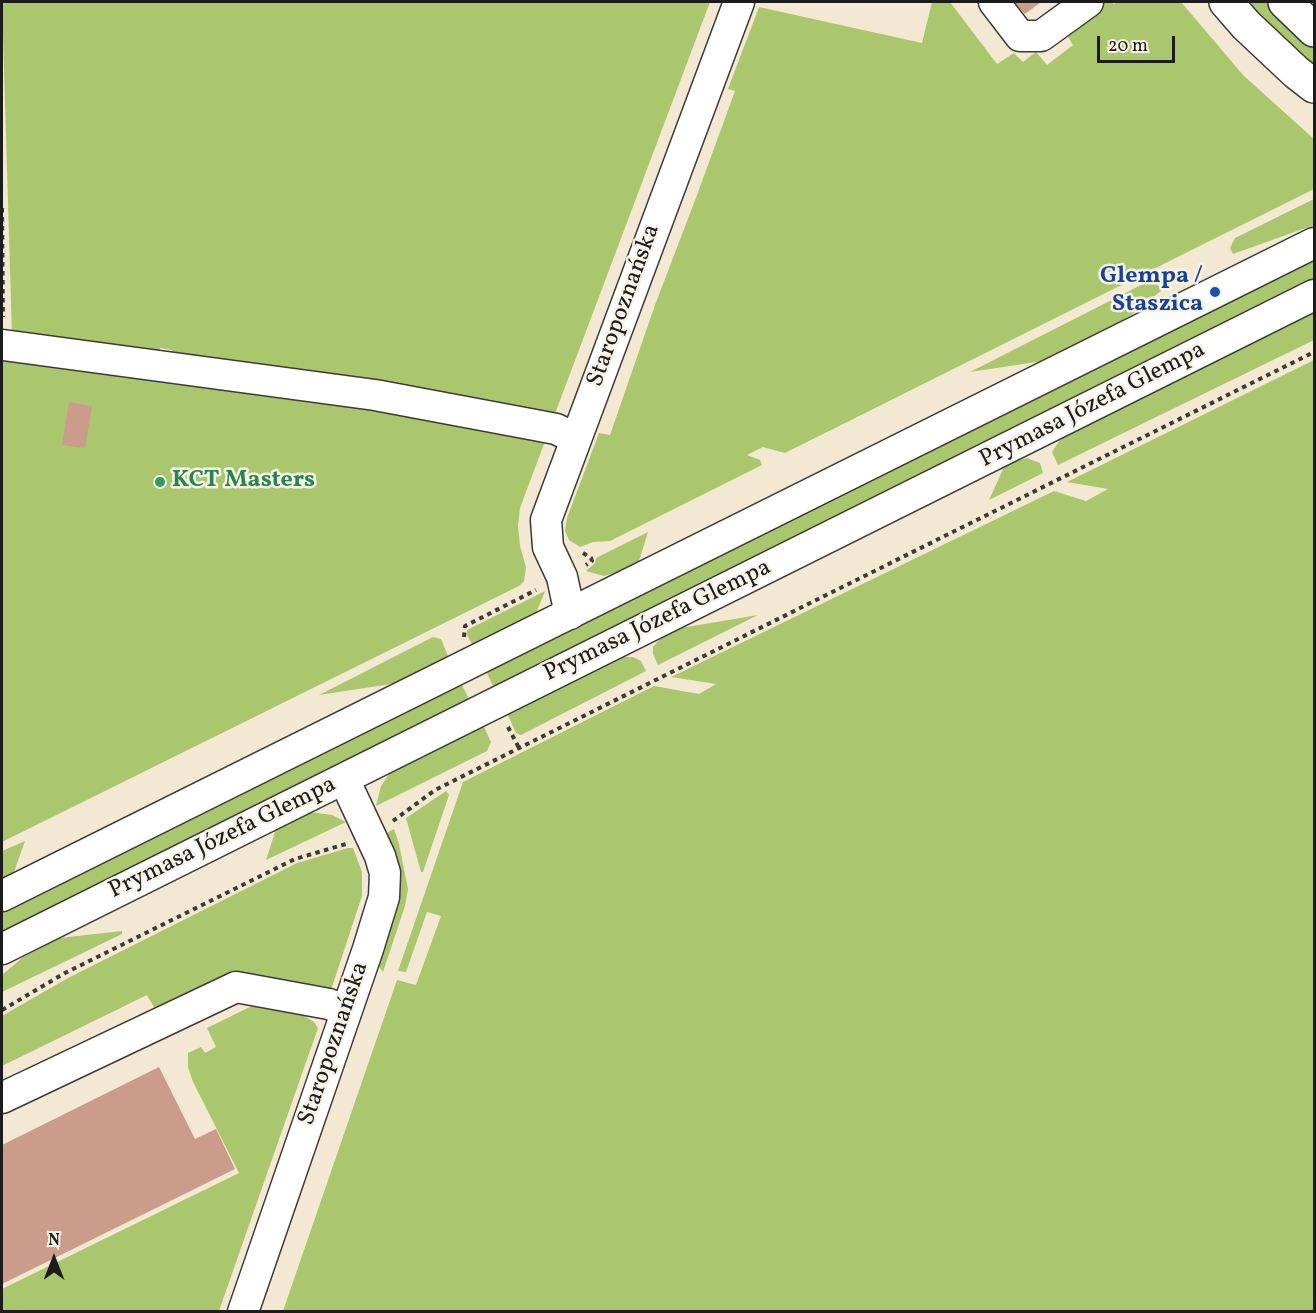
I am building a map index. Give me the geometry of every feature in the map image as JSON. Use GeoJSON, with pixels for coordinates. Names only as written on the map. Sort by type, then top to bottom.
{"type":"FeatureCollection","features":[{"type":"Feature","properties":{"kind":"main road"},"geometry":{"type":"LineString","coordinates":[[1226,2],[1246,25],[1314,86]]}},
{"type":"Feature","properties":{"kind":"main road"},"geometry":{"type":"LineString","coordinates":[[1286,2],[1314,30]]}},
{"type":"Feature","properties":{"kind":"street","name":"Staropoznańska"},"geometry":{"type":"LineString","coordinates":[[570,614],[562,577],[548,547],[546,530],[549,510],[739,2]]}},
{"type":"Feature","properties":{"kind":"street"},"geometry":{"type":"LineString","coordinates":[[994,2],[1020,36],[1041,36],[1088,2]]}},
{"type":"Feature","properties":{"kind":"street","name":"Prymasa Józefa Glempa"},"geometry":{"type":"LineString","coordinates":[[2,896],[1314,243]]}},
{"type":"Feature","properties":{"kind":"street","name":"Prymasa Józefa Glempa"},"geometry":{"type":"LineString","coordinates":[[2,949],[1314,295]]}},
{"type":"Feature","properties":{"kind":"street"},"geometry":{"type":"LineString","coordinates":[[3,345],[375,395],[556,429],[575,438]]}},
{"type":"Feature","properties":{"kind":"street","name":"Staropoznańska"},"geometry":{"type":"LineString","coordinates":[[243,1311],[384,897],[385,873],[380,856],[344,778]]}},
{"type":"Feature","properties":{"kind":"street"},"geometry":{"type":"LineString","coordinates":[[2,1098],[236,987],[329,1004],[346,1011]]}},
{"type":"Feature","properties":{"kind":"path"},"geometry":{"type":"LineString","coordinates":[[2,208],[3,345]]}},
{"type":"Feature","properties":{"kind":"path"},"geometry":{"type":"LineString","coordinates":[[2,1010],[65,974],[295,859],[360,839],[382,829],[435,790],[1314,352]]}},
{"type":"Feature","properties":{"kind":"green space"},"geometry":{"type":"Polygon","coordinates":[[[2,2],[710,2],[553,419],[171,356],[172,350],[160,348],[159,354],[12,336],[2,2]]]}},
{"type":"Feature","properties":{"kind":"green space"},"geometry":{"type":"Polygon","coordinates":[[[723,2],[727,2],[570,419],[566,420],[723,2]]]}},
{"type":"Feature","properties":{"kind":"green space"},"geometry":{"type":"Polygon","coordinates":[[[932,2],[950,2],[997,64],[1014,53],[1023,62],[1036,52],[1047,65],[1073,45],[1064,30],[1100,2],[1114,4],[1117,2],[1181,2],[1244,76],[1314,139],[1314,189],[785,453],[763,447],[747,455],[760,460],[762,465],[610,541],[593,542],[580,547],[569,540],[565,531],[567,518],[599,433],[610,435],[655,305],[735,91],[728,89],[759,7],[922,43],[932,2]]]}},
{"type":"Feature","properties":{"kind":"green space"},"geometry":{"type":"Polygon","coordinates":[[[1243,2],[1267,2],[1314,48],[1314,67],[1243,2]]]}},
{"type":"Feature","properties":{"kind":"green space"},"geometry":{"type":"Polygon","coordinates":[[[1314,199],[1314,225],[1233,254],[1230,248],[1235,238],[1314,199]]]}},
{"type":"Feature","properties":{"kind":"green space"},"geometry":{"type":"Polygon","coordinates":[[[1314,260],[1314,281],[494,688],[486,671],[1314,260]]]}},
{"type":"Feature","properties":{"kind":"green space"},"geometry":{"type":"Polygon","coordinates":[[[1147,282],[1156,283],[1162,290],[1117,325],[1043,361],[970,372],[1147,282]]]}},
{"type":"Feature","properties":{"kind":"green space"},"geometry":{"type":"Polygon","coordinates":[[[1314,312],[1314,340],[1058,465],[1052,452],[1063,435],[1314,312]]]}},
{"type":"Feature","properties":{"kind":"green space"},"geometry":{"type":"Polygon","coordinates":[[[2,356],[373,403],[547,436],[520,508],[518,526],[520,546],[526,567],[524,581],[519,586],[2,842],[2,356]]]}},
{"type":"Feature","properties":{"kind":"green space"},"geometry":{"type":"Polygon","coordinates":[[[1314,360],[1314,1311],[283,1311],[397,980],[416,985],[441,916],[427,912],[406,972],[398,971],[463,782],[654,686],[699,694],[716,684],[671,677],[1054,491],[1086,501],[1108,489],[1067,482],[1314,360]]]}},
{"type":"Feature","properties":{"kind":"green space"},"geometry":{"type":"Polygon","coordinates":[[[1027,458],[1040,463],[1043,473],[989,500],[1004,467],[1027,458]]]}},
{"type":"Feature","properties":{"kind":"green space"},"geometry":{"type":"Polygon","coordinates":[[[648,532],[638,564],[627,570],[604,576],[586,571],[595,563],[596,558],[648,532]]]}},
{"type":"Feature","properties":{"kind":"green space"},"geometry":{"type":"Polygon","coordinates":[[[545,591],[537,611],[528,619],[473,646],[467,630],[545,591]]]}},
{"type":"Feature","properties":{"kind":"green space"},"geometry":{"type":"Polygon","coordinates":[[[758,615],[658,665],[653,654],[653,647],[658,641],[675,629],[758,615]]]}},
{"type":"Feature","properties":{"kind":"green space"},"geometry":{"type":"Polygon","coordinates":[[[433,637],[441,639],[449,658],[398,683],[319,695],[433,637]]]}},
{"type":"Feature","properties":{"kind":"green space"},"geometry":{"type":"Polygon","coordinates":[[[622,657],[633,657],[641,661],[646,671],[521,735],[516,733],[507,713],[622,657]]]}},
{"type":"Feature","properties":{"kind":"green space"},"geometry":{"type":"Polygon","coordinates":[[[461,683],[470,701],[2,933],[2,911],[461,683]]]}},
{"type":"Feature","properties":{"kind":"green space"},"geometry":{"type":"Polygon","coordinates":[[[483,725],[491,742],[487,751],[376,806],[381,786],[391,771],[483,725]]]}},
{"type":"Feature","properties":{"kind":"green space"},"geometry":{"type":"Polygon","coordinates":[[[446,791],[449,795],[423,872],[421,872],[406,818],[446,791]]]}},
{"type":"Feature","properties":{"kind":"green space"},"geometry":{"type":"Polygon","coordinates":[[[310,812],[332,815],[346,822],[266,860],[276,829],[310,812]]]}},
{"type":"Feature","properties":{"kind":"green space"},"geometry":{"type":"Polygon","coordinates":[[[394,829],[408,889],[405,906],[383,972],[376,963],[385,834],[394,829]]]}},
{"type":"Feature","properties":{"kind":"green space"},"geometry":{"type":"Polygon","coordinates":[[[25,841],[13,875],[2,881],[2,851],[25,841]]]}},
{"type":"Feature","properties":{"kind":"green space"},"geometry":{"type":"Polygon","coordinates":[[[353,848],[362,872],[362,896],[331,990],[262,976],[239,974],[156,1011],[147,995],[2,1066],[2,1016],[68,978],[297,863],[353,848]]]}},
{"type":"Feature","properties":{"kind":"green space"},"geometry":{"type":"Polygon","coordinates":[[[122,931],[122,934],[2,992],[2,975],[22,958],[59,938],[122,931]]]}},
{"type":"Feature","properties":{"kind":"green space"},"geometry":{"type":"Polygon","coordinates":[[[254,1005],[301,1014],[314,1022],[318,1028],[219,1311],[2,1312],[2,1289],[239,1173],[193,1082],[188,1067],[188,1053],[201,1047],[205,1053],[216,1047],[207,1028],[254,1005]]]}},
{"type":"Feature","properties":{"kind":"building"},"geometry":{"type":"Polygon","coordinates":[[[1014,2],[1041,2],[1025,14],[1014,2]]]}},
{"type":"Feature","properties":{"kind":"building"},"geometry":{"type":"Polygon","coordinates":[[[69,402],[92,406],[85,448],[62,445],[69,402]]]}},
{"type":"Feature","properties":{"kind":"building"},"geometry":{"type":"Polygon","coordinates":[[[159,1067],[195,1139],[216,1129],[235,1169],[2,1284],[2,1145],[159,1067]]]}},
{"type":"Feature","properties":{"kind":"place","name":"Glempa / Staszica"},"geometry":{"type":"Point","coordinates":[1215,292]}},
{"type":"Feature","properties":{"kind":"place","name":"KCT Masters"},"geometry":{"type":"Point","coordinates":[160,482]}}]}
